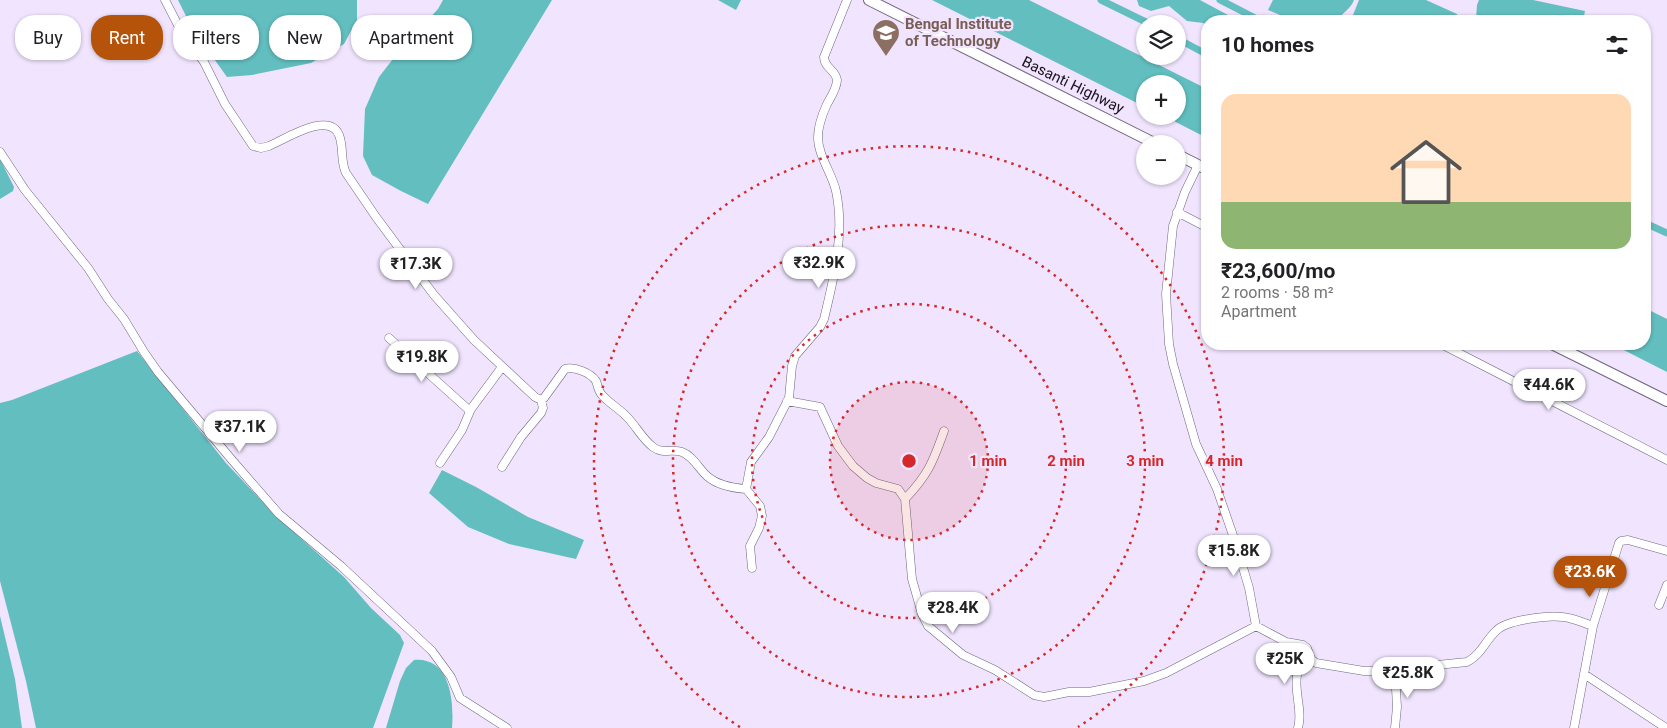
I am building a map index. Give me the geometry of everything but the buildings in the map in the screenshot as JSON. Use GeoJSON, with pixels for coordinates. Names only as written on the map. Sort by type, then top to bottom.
{"type":"FeatureCollection","features":[{"type":"Feature","properties":{"kind":"main road","name":"Basanti Highway"},"geometry":{"type":"LineString","coordinates":[[869,0],[1138,135]]}},
{"type":"Feature","properties":{"kind":"main road"},"geometry":{"type":"LineString","coordinates":[[1186,159],[1201,167]]}},
{"type":"Feature","properties":{"kind":"main road"},"geometry":{"type":"LineString","coordinates":[[1564,350],[1667,401]]}},
{"type":"Feature","properties":{"kind":"street"},"geometry":{"type":"LineString","coordinates":[[164,0],[180,29],[208,70],[225,104],[253,146],[261,148],[269,146],[315,126],[334,128],[339,136],[344,169],[350,181],[427,287],[474,340],[535,397],[541,400],[543,405],[541,413],[502,467]]}},
{"type":"Feature","properties":{"kind":"street"},"geometry":{"type":"LineString","coordinates":[[746,489],[751,462],[769,437],[788,401],[795,356],[824,319],[838,251],[840,217],[834,182],[819,148],[818,132],[822,117],[837,82],[836,76],[826,65],[824,57],[847,0]]}},
{"type":"Feature","properties":{"kind":"street"},"geometry":{"type":"LineString","coordinates":[[0,152],[25,190],[88,268],[158,372],[279,514],[341,566],[432,651],[451,677],[460,698],[507,728]]}},
{"type":"Feature","properties":{"kind":"street"},"geometry":{"type":"LineString","coordinates":[[1201,170],[1191,179],[1177,212],[1171,240],[1166,316],[1172,358],[1196,444],[1217,488],[1236,544],[1251,594],[1256,626]]}},
{"type":"Feature","properties":{"kind":"street"},"geometry":{"type":"LineString","coordinates":[[1177,212],[1201,224]]}},
{"type":"Feature","properties":{"kind":"street"},"geometry":{"type":"LineString","coordinates":[[389,338],[470,411]]}},
{"type":"Feature","properties":{"kind":"street"},"geometry":{"type":"LineString","coordinates":[[1453,350],[1667,460]]}},
{"type":"Feature","properties":{"kind":"street"},"geometry":{"type":"LineString","coordinates":[[440,463],[462,430],[470,411],[502,367]]}},
{"type":"Feature","properties":{"kind":"street"},"geometry":{"type":"LineString","coordinates":[[541,400],[565,369],[573,368],[585,373],[595,379],[601,395],[625,414],[640,434],[654,447],[664,452],[682,452],[708,477],[716,482],[746,489],[760,506],[762,516],[760,528],[750,546],[752,568]]}},
{"type":"Feature","properties":{"kind":"street"},"geometry":{"type":"LineString","coordinates":[[788,401],[820,407],[838,446],[853,466],[876,483],[898,488],[905,499],[912,579],[925,622],[932,631],[963,655],[995,670],[1034,694],[1044,697],[1068,692],[1089,692],[1144,681],[1166,673],[1256,626]]}},
{"type":"Feature","properties":{"kind":"street"},"geometry":{"type":"LineString","coordinates":[[905,499],[927,473],[944,431]]}},
{"type":"Feature","properties":{"kind":"street"},"geometry":{"type":"LineString","coordinates":[[1574,728],[1593,626],[1621,540],[1628,540],[1667,551]]}},
{"type":"Feature","properties":{"kind":"street"},"geometry":{"type":"LineString","coordinates":[[1659,605],[1667,585]]}},
{"type":"Feature","properties":{"kind":"street"},"geometry":{"type":"LineString","coordinates":[[1256,626],[1286,642],[1303,645],[1307,648],[1312,662],[1316,664],[1364,670],[1395,670],[1467,662],[1475,658],[1498,629],[1512,623],[1558,616],[1572,618],[1593,626]]}},
{"type":"Feature","properties":{"kind":"street"},"geometry":{"type":"LineString","coordinates":[[1298,728],[1297,674],[1309,654]]}},
{"type":"Feature","properties":{"kind":"street"},"geometry":{"type":"LineString","coordinates":[[1395,670],[1397,707],[1395,728]]}},
{"type":"Feature","properties":{"kind":"street"},"geometry":{"type":"LineString","coordinates":[[1584,674],[1666,728]]}},
{"type":"Feature","properties":{"kind":"shaded area"},"geometry":{"type":"Polygon","coordinates":[[[178,0],[357,0],[357,15],[351,15],[351,31],[344,44],[341,46],[341,15],[269,15],[269,60],[316,60],[311,63],[252,75],[227,77],[215,60],[259,60],[259,15],[186,15],[178,0]]]}},
{"type":"Feature","properties":{"kind":"shaded area"},"geometry":{"type":"Polygon","coordinates":[[[443,0],[552,0],[428,204],[372,175],[363,156],[365,109],[379,77],[392,60],[472,60],[472,15],[432,15],[443,0]]]}},
{"type":"Feature","properties":{"kind":"shaded area"},"geometry":{"type":"Polygon","coordinates":[[[718,0],[741,0],[736,10],[718,0]]]}},
{"type":"Feature","properties":{"kind":"shaded area"},"geometry":{"type":"Polygon","coordinates":[[[932,0],[1029,0],[1136,54],[1136,65],[1159,65],[1179,75],[1136,75],[1136,102],[932,0]]]}},
{"type":"Feature","properties":{"kind":"shaded area"},"geometry":{"type":"Polygon","coordinates":[[[1137,0],[1200,0],[1228,15],[1201,15],[1201,23],[1187,21],[1186,15],[1180,15],[1169,6],[1151,11],[1139,6],[1137,0]]]}},
{"type":"Feature","properties":{"kind":"shaded area"},"geometry":{"type":"Polygon","coordinates":[[[1273,0],[1354,0],[1342,15],[1280,15],[1268,10],[1273,0]]]}},
{"type":"Feature","properties":{"kind":"shaded area"},"geometry":{"type":"Polygon","coordinates":[[[1359,0],[1426,0],[1457,14],[1457,15],[1353,15],[1359,0]]]}},
{"type":"Feature","properties":{"kind":"shaded area"},"geometry":{"type":"Polygon","coordinates":[[[1479,0],[1533,0],[1585,11],[1584,15],[1476,15],[1479,0]]]}},
{"type":"Feature","properties":{"kind":"shaded area"},"geometry":{"type":"Polygon","coordinates":[[[1186,78],[1201,86],[1201,135],[1182,125],[1186,125],[1186,78]]]}},
{"type":"Feature","properties":{"kind":"shaded area"},"geometry":{"type":"Polygon","coordinates":[[[0,159],[14,187],[13,191],[0,199],[0,159]]]}},
{"type":"Feature","properties":{"kind":"shaded area"},"geometry":{"type":"Polygon","coordinates":[[[1651,311],[1667,319],[1667,372],[1624,350],[1651,350],[1651,311]]]}},
{"type":"Feature","properties":{"kind":"shaded area"},"geometry":{"type":"Polygon","coordinates":[[[137,351],[226,463],[275,515],[344,577],[371,608],[400,635],[404,643],[373,728],[36,728],[0,581],[0,403],[137,351]]]}},
{"type":"Feature","properties":{"kind":"shaded area"},"geometry":{"type":"Polygon","coordinates":[[[442,470],[528,517],[584,540],[576,559],[509,544],[468,527],[429,493],[442,470]]]}},
{"type":"Feature","properties":{"kind":"shaded area"},"geometry":{"type":"Polygon","coordinates":[[[0,616],[15,679],[22,728],[0,728],[0,616]]]}},
{"type":"Feature","properties":{"kind":"shaded area"},"geometry":{"type":"Polygon","coordinates":[[[414,660],[426,661],[436,666],[443,673],[451,694],[452,728],[386,728],[400,681],[406,668],[414,660]]]}},
{"type":"Feature","properties":{"kind":"waterway"},"geometry":{"type":"LineString","coordinates":[[1101,0],[1136,17]]}},
{"type":"Feature","properties":{"kind":"waterway"},"geometry":{"type":"LineString","coordinates":[[1220,0],[1249,15]]}},
{"type":"Feature","properties":{"kind":"waterway"},"geometry":{"type":"LineString","coordinates":[[1186,43],[1201,51]]}},
{"type":"Feature","properties":{"kind":"waterway"},"geometry":{"type":"LineString","coordinates":[[1651,226],[1667,233]]}},
{"type":"Feature","properties":{"kind":"place","name":"Bengal Institute of Technology"},"geometry":{"type":"Point","coordinates":[886,57]}}]}
